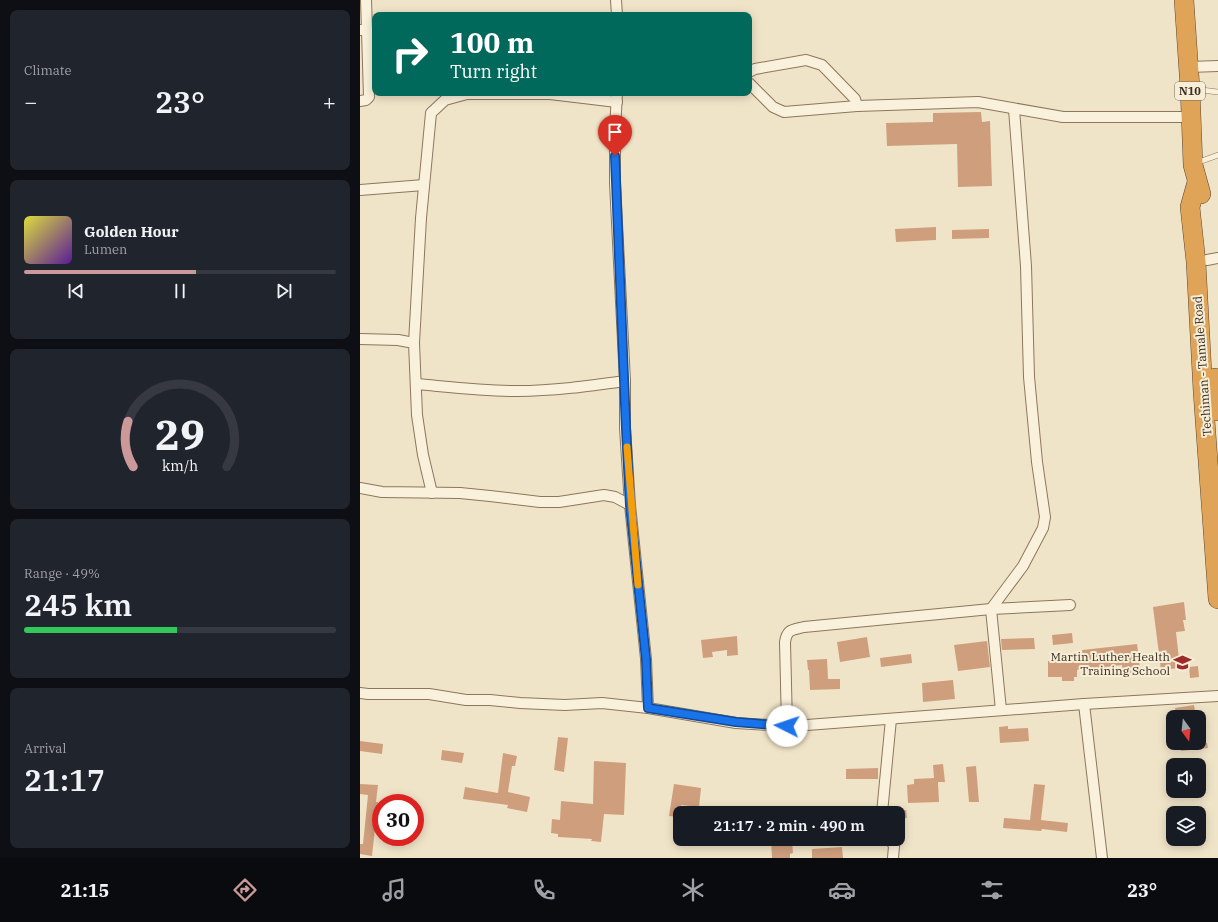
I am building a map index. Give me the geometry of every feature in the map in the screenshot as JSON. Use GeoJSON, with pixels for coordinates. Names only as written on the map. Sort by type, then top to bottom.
{"type":"FeatureCollection","features":[{"type":"Feature","properties":{"kind":"highway","name":"Techiman - Tamale Road"},"geometry":{"type":"LineString","coordinates":[[1184,0],[1195,173],[1190,207],[1196,262],[1202,385],[1218,599]]}},
{"type":"Feature","properties":{"kind":"highway","name":"Techiman - Tamale Road"},"geometry":{"type":"LineString","coordinates":[[1195,173],[1204,205],[1212,259],[1218,411]]}},
{"type":"Feature","properties":{"kind":"street"},"geometry":{"type":"LineString","coordinates":[[360,101],[366,100],[369,97],[363,30],[366,0]]}},
{"type":"Feature","properties":{"kind":"street"},"geometry":{"type":"LineString","coordinates":[[616,0],[617,12]]}},
{"type":"Feature","properties":{"kind":"street"},"geometry":{"type":"LineString","coordinates":[[752,70],[806,60],[822,65],[855,99],[858,106]]}},
{"type":"Feature","properties":{"kind":"street"},"geometry":{"type":"LineString","coordinates":[[1189,67],[1218,66]]}},
{"type":"Feature","properties":{"kind":"street"},"geometry":{"type":"LineString","coordinates":[[752,86],[773,107],[784,112],[858,106],[978,102],[1063,117],[1192,117]]}},
{"type":"Feature","properties":{"kind":"street"},"geometry":{"type":"LineString","coordinates":[[432,493],[420,440],[417,415],[414,343],[421,218],[431,113],[446,100],[460,96]]}},
{"type":"Feature","properties":{"kind":"street"},"geometry":{"type":"LineString","coordinates":[[584,96],[617,98],[615,130],[616,183],[626,428],[630,505],[646,659],[648,708]]}},
{"type":"Feature","properties":{"kind":"street"},"geometry":{"type":"LineString","coordinates":[[1001,710],[991,614],[992,609],[1023,566],[1043,528],[1045,517],[1036,462],[1030,377],[1026,266],[1014,109]]}},
{"type":"Feature","properties":{"kind":"street"},"geometry":{"type":"LineString","coordinates":[[360,190],[424,185]]}},
{"type":"Feature","properties":{"kind":"street"},"geometry":{"type":"LineString","coordinates":[[360,339],[398,340],[414,343]]}},
{"type":"Feature","properties":{"kind":"street"},"geometry":{"type":"LineString","coordinates":[[416,384],[494,391],[519,391],[561,389],[625,381]]}},
{"type":"Feature","properties":{"kind":"street"},"geometry":{"type":"LineString","coordinates":[[360,488],[382,492],[460,493],[540,502],[559,502],[604,495],[616,497],[630,505]]}},
{"type":"Feature","properties":{"kind":"street"},"geometry":{"type":"LineString","coordinates":[[787,726],[785,642],[786,635],[790,630],[804,627],[992,609],[1070,605]]}},
{"type":"Feature","properties":{"kind":"street"},"geometry":{"type":"LineString","coordinates":[[360,693],[429,694],[466,700],[490,700],[520,704],[565,705],[602,703],[648,708],[736,722],[787,726],[1084,704],[1218,696]]}},
{"type":"Feature","properties":{"kind":"street"},"geometry":{"type":"LineString","coordinates":[[1084,704],[1102,858]]}},
{"type":"Feature","properties":{"kind":"street"},"geometry":{"type":"LineString","coordinates":[[883,806],[890,719]]}},
{"type":"Feature","properties":{"kind":"street"},"geometry":{"type":"LineString","coordinates":[[893,858],[894,846]]}},
{"type":"Feature","properties":{"kind":"lane"},"geometry":{"type":"LineString","coordinates":[[1190,88],[1218,92]]}},
{"type":"Feature","properties":{"kind":"lane"},"geometry":{"type":"LineString","coordinates":[[1195,173],[1218,154]]}},
{"type":"Feature","properties":{"kind":"building"},"geometry":{"type":"Polygon","coordinates":[[[981,112],[982,122],[990,121],[992,186],[958,187],[957,144],[887,146],[886,123],[933,122],[933,113],[981,112]]]}},
{"type":"Feature","properties":{"kind":"building"},"geometry":{"type":"Polygon","coordinates":[[[936,227],[936,240],[896,242],[895,229],[936,227]]]}},
{"type":"Feature","properties":{"kind":"building"},"geometry":{"type":"Polygon","coordinates":[[[989,229],[989,238],[952,239],[952,230],[989,229]]]}},
{"type":"Feature","properties":{"kind":"building"},"geometry":{"type":"Polygon","coordinates":[[[1184,602],[1186,620],[1183,620],[1185,631],[1176,632],[1180,668],[1161,670],[1153,607],[1184,602]]]}},
{"type":"Feature","properties":{"kind":"building"},"geometry":{"type":"Polygon","coordinates":[[[1072,633],[1073,643],[1053,645],[1052,635],[1072,633]]]}},
{"type":"Feature","properties":{"kind":"building"},"geometry":{"type":"Polygon","coordinates":[[[737,636],[738,655],[727,656],[727,650],[712,652],[713,657],[703,658],[701,640],[737,636]]]}},
{"type":"Feature","properties":{"kind":"building"},"geometry":{"type":"Polygon","coordinates":[[[867,637],[870,657],[840,662],[837,642],[867,637]]]}},
{"type":"Feature","properties":{"kind":"building"},"geometry":{"type":"Polygon","coordinates":[[[1034,638],[1035,649],[1002,650],[1001,639],[1034,638]]]}},
{"type":"Feature","properties":{"kind":"building"},"geometry":{"type":"Polygon","coordinates":[[[987,641],[990,667],[958,671],[954,645],[987,641]]]}},
{"type":"Feature","properties":{"kind":"building"},"geometry":{"type":"Polygon","coordinates":[[[1137,644],[1138,651],[1142,651],[1143,662],[1139,662],[1141,672],[1123,674],[1122,665],[1105,667],[1105,670],[1097,671],[1096,668],[1077,670],[1077,677],[1074,677],[1074,681],[1062,681],[1062,677],[1048,677],[1048,661],[1083,660],[1082,650],[1137,644]]]}},
{"type":"Feature","properties":{"kind":"building"},"geometry":{"type":"Polygon","coordinates":[[[911,654],[912,663],[881,667],[880,658],[911,654]]]}},
{"type":"Feature","properties":{"kind":"building"},"geometry":{"type":"Polygon","coordinates":[[[827,659],[828,679],[840,679],[840,689],[810,690],[807,660],[827,659]]]}},
{"type":"Feature","properties":{"kind":"building"},"geometry":{"type":"Polygon","coordinates":[[[1198,666],[1199,677],[1190,678],[1189,667],[1198,666]]]}},
{"type":"Feature","properties":{"kind":"building"},"geometry":{"type":"Polygon","coordinates":[[[953,680],[955,699],[923,702],[922,683],[953,680]]]}},
{"type":"Feature","properties":{"kind":"building"},"geometry":{"type":"Polygon","coordinates":[[[1194,705],[1195,710],[1175,710],[1175,708],[1194,705]]]}},
{"type":"Feature","properties":{"kind":"building"},"geometry":{"type":"Polygon","coordinates":[[[1008,726],[1008,729],[1028,728],[1029,741],[1000,743],[999,727],[1008,726]]]}},
{"type":"Feature","properties":{"kind":"building"},"geometry":{"type":"Polygon","coordinates":[[[558,737],[568,738],[564,772],[554,770],[558,737]]]}},
{"type":"Feature","properties":{"kind":"building"},"geometry":{"type":"Polygon","coordinates":[[[360,741],[383,744],[382,754],[360,751],[360,741]]]}},
{"type":"Feature","properties":{"kind":"building"},"geometry":{"type":"Polygon","coordinates":[[[442,750],[464,753],[462,763],[441,760],[442,750]]]}},
{"type":"Feature","properties":{"kind":"building"},"geometry":{"type":"Polygon","coordinates":[[[503,753],[517,756],[515,766],[512,766],[508,792],[530,797],[527,812],[507,808],[508,805],[463,799],[465,787],[498,793],[503,753]]]}},
{"type":"Feature","properties":{"kind":"building"},"geometry":{"type":"Polygon","coordinates":[[[594,761],[626,763],[624,815],[604,814],[601,842],[591,841],[592,839],[558,837],[558,834],[551,833],[552,819],[560,820],[561,801],[593,804],[594,761]]]}},
{"type":"Feature","properties":{"kind":"building"},"geometry":{"type":"Polygon","coordinates":[[[943,764],[945,782],[938,782],[939,802],[908,803],[907,785],[914,784],[914,779],[934,778],[933,765],[943,764]]]}},
{"type":"Feature","properties":{"kind":"building"},"geometry":{"type":"Polygon","coordinates":[[[976,766],[979,802],[969,802],[966,767],[976,766]]]}},
{"type":"Feature","properties":{"kind":"building"},"geometry":{"type":"Polygon","coordinates":[[[878,768],[878,779],[846,779],[846,769],[878,768]]]}},
{"type":"Feature","properties":{"kind":"building"},"geometry":{"type":"Polygon","coordinates":[[[360,784],[378,785],[377,794],[372,794],[372,856],[360,854],[360,844],[363,844],[368,795],[360,794],[360,784]]]}},
{"type":"Feature","properties":{"kind":"building"},"geometry":{"type":"Polygon","coordinates":[[[674,784],[701,788],[699,806],[673,806],[673,816],[669,816],[674,784]]]}},
{"type":"Feature","properties":{"kind":"building"},"geometry":{"type":"Polygon","coordinates":[[[1034,784],[1045,785],[1041,820],[1068,823],[1067,832],[1042,829],[1041,831],[1003,828],[1004,818],[1030,820],[1034,784]]]}},
{"type":"Feature","properties":{"kind":"building"},"geometry":{"type":"Polygon","coordinates":[[[905,810],[906,810],[907,818],[905,818],[905,810]]]}},
{"type":"Feature","properties":{"kind":"building"},"geometry":{"type":"Polygon","coordinates":[[[771,846],[792,846],[793,853],[790,854],[790,858],[772,858],[771,846]]]}},
{"type":"Feature","properties":{"kind":"building"},"geometry":{"type":"Polygon","coordinates":[[[842,847],[843,858],[812,858],[812,849],[842,847]]]}},
{"type":"Feature","properties":{"kind":"slow traffic"},"geometry":{"type":"LineString","coordinates":[[627,447],[630,505],[638,585]]}},
{"type":"Feature","properties":{"kind":"place","name":"Martin Luther Health Training School"},"geometry":{"type":"Point","coordinates":[1183,663]}},
{"type":"Feature","properties":{"kind":"route"},"geometry":{"type":"LineString","coordinates":[[615,156],[630,505],[646,659],[649,700],[648,708],[736,722],[787,726]]}}]}
